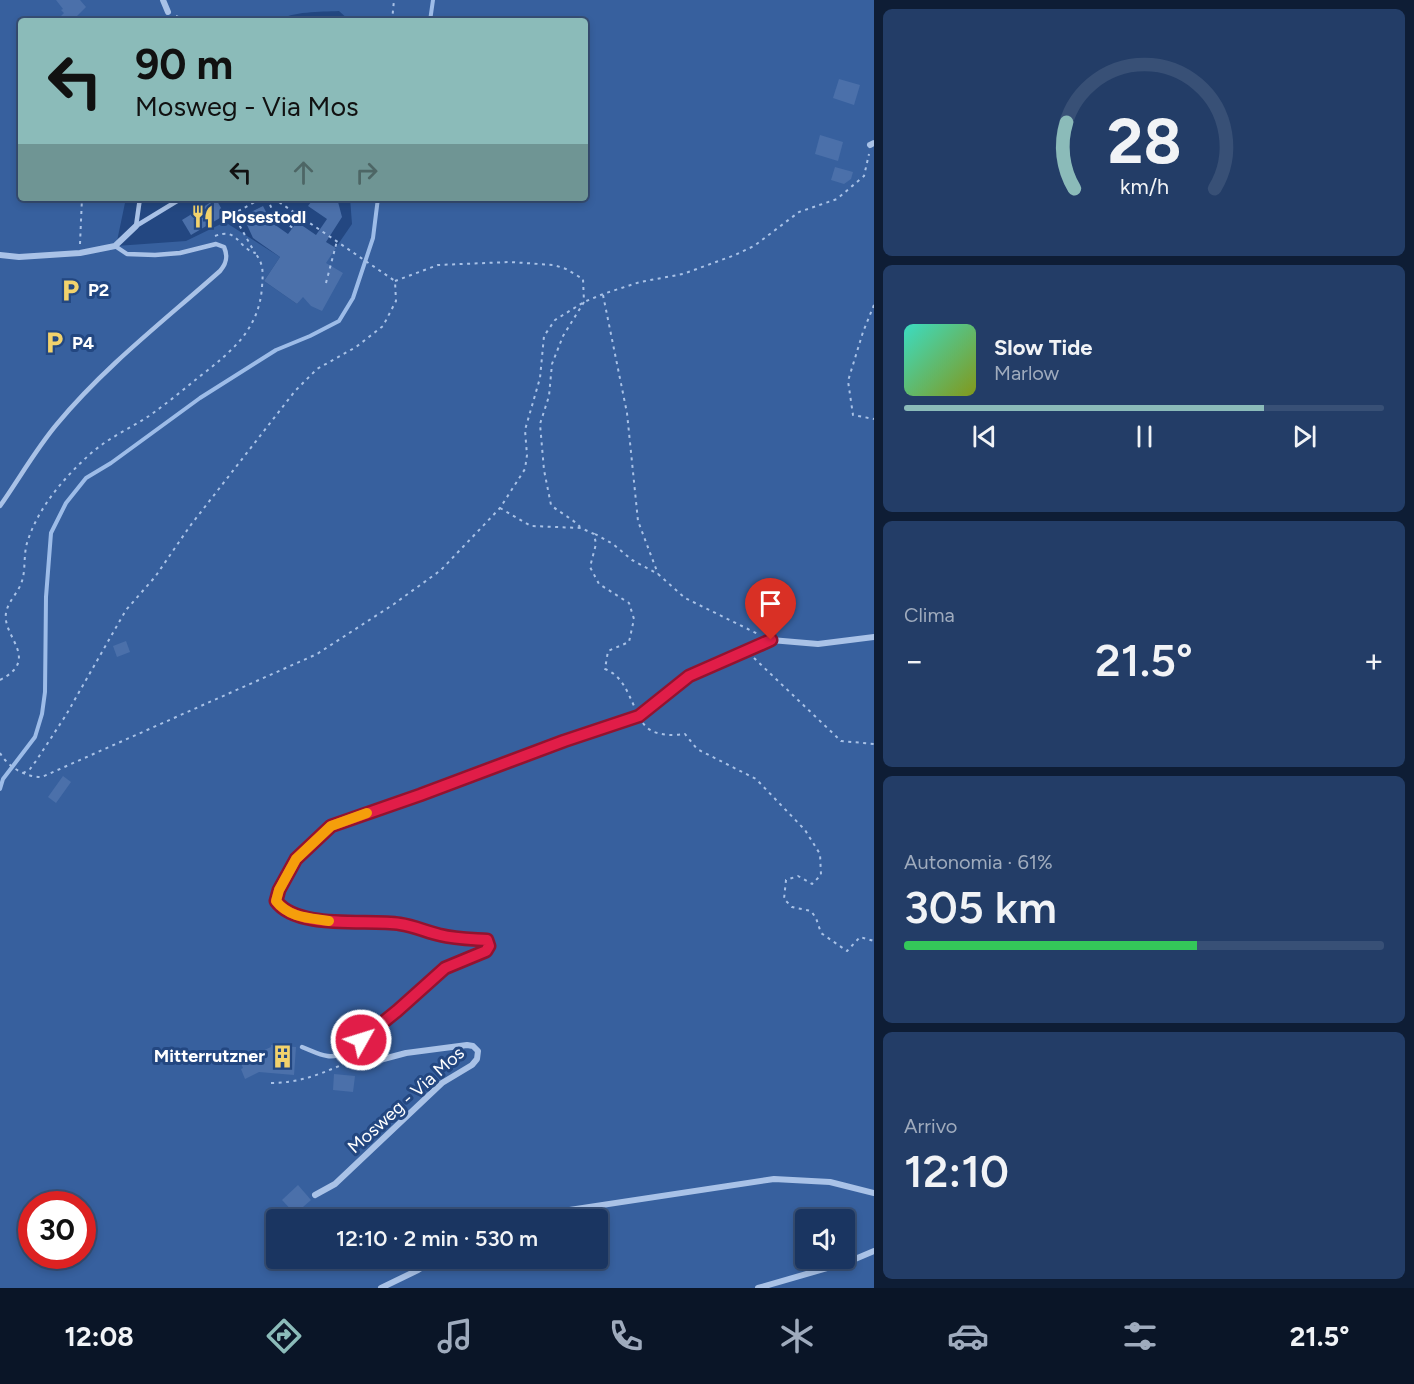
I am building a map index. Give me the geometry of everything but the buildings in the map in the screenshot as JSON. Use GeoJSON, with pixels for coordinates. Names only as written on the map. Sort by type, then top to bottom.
{"type":"FeatureCollection","features":[{"type":"Feature","properties":{"kind":"street"},"geometry":{"type":"LineString","coordinates":[[163,0],[168,12]]}},
{"type":"Feature","properties":{"kind":"street"},"geometry":{"type":"LineString","coordinates":[[0,255],[20,257],[80,253],[115,246],[136,226]]}},
{"type":"Feature","properties":{"kind":"street"},"geometry":{"type":"LineString","coordinates":[[347,1063],[345,1059],[347,1052],[445,968],[486,951],[489,946],[487,940],[443,936],[402,924],[331,921],[292,915],[282,909],[276,901],[279,890],[296,859],[331,826],[639,716],[689,676],[771,640],[818,644],[874,637]]}},
{"type":"Feature","properties":{"kind":"street","name":"Mosweg - Via Mos"},"geometry":{"type":"LineString","coordinates":[[315,1195],[335,1184],[442,1083],[472,1065],[477,1059],[478,1051],[473,1046],[467,1045],[406,1053],[357,1066],[347,1063]]}},
{"type":"Feature","properties":{"kind":"street"},"geometry":{"type":"LineString","coordinates":[[576,1209],[774,1179],[830,1182],[874,1193]]}},
{"type":"Feature","properties":{"kind":"street"},"geometry":{"type":"LineString","coordinates":[[758,1288],[848,1262],[874,1251]]}},
{"type":"Feature","properties":{"kind":"street"},"geometry":{"type":"LineString","coordinates":[[381,1288],[420,1269]]}},
{"type":"Feature","properties":{"kind":"lane"},"geometry":{"type":"LineString","coordinates":[[136,226],[140,201]]}},
{"type":"Feature","properties":{"kind":"lane"},"geometry":{"type":"LineString","coordinates":[[136,226],[177,201]]}},
{"type":"Feature","properties":{"kind":"lane"},"geometry":{"type":"LineString","coordinates":[[0,506],[56,425],[82,396],[225,265],[226,252],[221,245],[155,255],[127,254],[115,246]]}},
{"type":"Feature","properties":{"kind":"lane"},"geometry":{"type":"LineString","coordinates":[[302,1047],[327,1057],[347,1052]]}},
{"type":"Feature","properties":{"kind":"path"},"geometry":{"type":"LineString","coordinates":[[392,18],[394,0]]}},
{"type":"Feature","properties":{"kind":"path"},"geometry":{"type":"LineString","coordinates":[[168,12],[181,18]]}},
{"type":"Feature","properties":{"kind":"path"},"geometry":{"type":"LineString","coordinates":[[0,753],[5,762],[23,773],[32,777],[42,777],[317,654],[394,604],[441,570],[500,508],[525,469],[527,454],[525,430],[540,378],[544,336],[555,320],[584,302],[603,294],[640,282],[683,274],[754,246],[799,212],[837,199],[864,176],[872,144]]}},
{"type":"Feature","properties":{"kind":"path"},"geometry":{"type":"LineString","coordinates":[[80,253],[82,201]]}},
{"type":"Feature","properties":{"kind":"path"},"geometry":{"type":"LineString","coordinates":[[0,680],[12,672],[19,657],[18,647],[6,622],[6,615],[11,600],[23,579],[27,541],[38,516],[60,484],[90,454],[177,395],[226,355],[241,341],[256,314],[262,293],[262,265],[233,214],[257,201]]}},
{"type":"Feature","properties":{"kind":"path"},"geometry":{"type":"LineString","coordinates":[[268,201],[275,216],[293,228]]}},
{"type":"Feature","properties":{"kind":"path"},"geometry":{"type":"LineString","coordinates":[[277,201],[394,280]]}},
{"type":"Feature","properties":{"kind":"path"},"geometry":{"type":"LineString","coordinates":[[211,245],[211,237],[227,233],[236,237],[248,250],[255,253]]}},
{"type":"Feature","properties":{"kind":"path"},"geometry":{"type":"LineString","coordinates":[[326,283],[338,242]]}},
{"type":"Feature","properties":{"kind":"path"},"geometry":{"type":"LineString","coordinates":[[394,280],[438,265],[510,262],[554,265],[583,279],[584,302],[563,336],[552,364],[549,396],[540,424],[544,470],[551,505],[581,528],[613,544],[632,560],[658,574],[685,598],[771,640]]}},
{"type":"Feature","properties":{"kind":"path"},"geometry":{"type":"LineString","coordinates":[[23,773],[36,761],[66,715],[126,610],[155,577],[190,526],[295,391],[317,369],[356,347],[383,326],[396,301],[394,280]]}},
{"type":"Feature","properties":{"kind":"path"},"geometry":{"type":"LineString","coordinates":[[603,294],[627,413],[638,521],[658,574]]}},
{"type":"Feature","properties":{"kind":"path"},"geometry":{"type":"LineString","coordinates":[[874,305],[848,381],[853,415],[874,419]]}},
{"type":"Feature","properties":{"kind":"path"},"geometry":{"type":"LineString","coordinates":[[500,508],[531,526],[581,528]]}},
{"type":"Feature","properties":{"kind":"path"},"geometry":{"type":"LineString","coordinates":[[594,534],[596,544],[590,567],[599,584],[629,603],[634,619],[628,642],[608,651],[605,669],[615,673],[625,687],[646,728],[670,737],[685,734],[697,748],[756,779],[805,830],[820,854],[821,875],[812,884],[798,876],[786,880],[784,899],[792,907],[811,911],[821,933],[848,951],[860,936],[874,941]]}},
{"type":"Feature","properties":{"kind":"path"},"geometry":{"type":"LineString","coordinates":[[746,650],[841,741],[874,744]]}},
{"type":"Feature","properties":{"kind":"path"},"geometry":{"type":"LineString","coordinates":[[272,1083],[291,1083],[315,1077],[347,1063]]}},
{"type":"Feature","properties":{"kind":"shaded area"},"geometry":{"type":"Polygon","coordinates":[[[0,0],[874,0],[874,1288],[0,1288],[0,0]]]}},
{"type":"Feature","properties":{"kind":"waterway"},"geometry":{"type":"LineString","coordinates":[[430,18],[433,0]]}},
{"type":"Feature","properties":{"kind":"waterway"},"geometry":{"type":"LineString","coordinates":[[0,789],[3,779],[35,737],[42,714],[45,692],[46,597],[51,533],[66,503],[86,478],[111,463],[200,398],[276,350],[339,321],[353,298],[373,238],[378,201]]}},
{"type":"Feature","properties":{"kind":"slow traffic"},"geometry":{"type":"LineString","coordinates":[[329,921],[292,915],[282,909],[276,901],[279,890],[296,859],[331,826],[367,813]]}},
{"type":"Feature","properties":{"kind":"place","name":"Plosestodl"},"geometry":{"type":"Point","coordinates":[203,217]}},
{"type":"Feature","properties":{"kind":"place","name":"P2"},"geometry":{"type":"Point","coordinates":[70,290]}},
{"type":"Feature","properties":{"kind":"place","name":"P4"},"geometry":{"type":"Point","coordinates":[54,343]}},
{"type":"Feature","properties":{"kind":"place","name":"Mitterrutzner"},"geometry":{"type":"Point","coordinates":[283,1056]}},
{"type":"Feature","properties":{"kind":"route"},"geometry":{"type":"LineString","coordinates":[[361,1040],[445,968],[486,951],[489,946],[487,940],[443,936],[402,924],[331,921],[292,915],[282,909],[276,901],[279,890],[296,859],[331,826],[639,716],[689,676],[771,640]]}}]}
